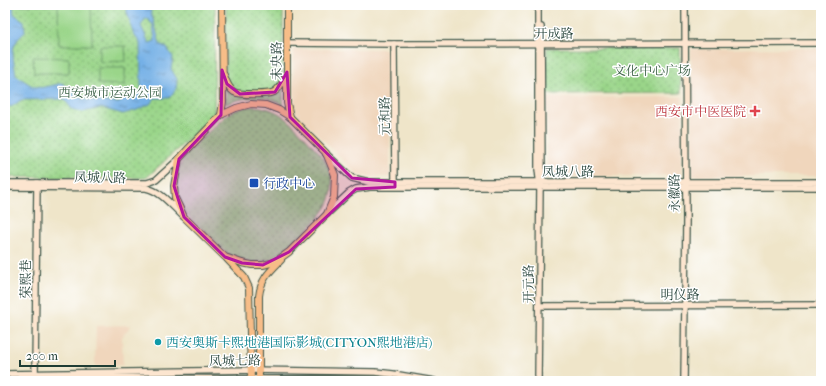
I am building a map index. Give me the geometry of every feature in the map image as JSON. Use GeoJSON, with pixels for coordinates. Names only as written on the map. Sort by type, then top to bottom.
{"type":"FeatureCollection","features":[{"type":"Feature","properties":{"kind":"main road"},"geometry":{"type":"LineString","coordinates":[[221,115],[223,102],[222,5]]}},
{"type":"Feature","properties":{"kind":"main road","name":"未央路"},"geometry":{"type":"LineString","coordinates":[[287,5],[287,103],[290,117]]}},
{"type":"Feature","properties":{"kind":"main road"},"geometry":{"type":"LineString","coordinates":[[222,70],[227,84],[234,92],[240,94],[270,94],[275,92],[280,87],[287,72]]}},
{"type":"Feature","properties":{"kind":"main road"},"geometry":{"type":"LineString","coordinates":[[251,380],[250,288],[244,277],[184,217],[175,198],[174,186],[179,159],[221,115],[236,108],[251,104],[266,105],[279,110],[290,117],[326,153],[335,175],[334,197],[327,214],[268,273],[261,285],[259,296],[259,380]]}},
{"type":"Feature","properties":{"kind":"main road"},"geometry":{"type":"LineString","coordinates":[[225,257],[242,264],[252,265],[275,262],[289,252]]}},
{"type":"Feature","properties":{"kind":"street","name":"开元路"},"geometry":{"type":"LineString","coordinates":[[538,5],[540,44]]}},
{"type":"Feature","properties":{"kind":"street","name":"开元路"},"geometry":{"type":"LineString","coordinates":[[538,381],[541,5]]}},
{"type":"Feature","properties":{"kind":"street","name":"永徽路"},"geometry":{"type":"LineString","coordinates":[[684,381],[686,305],[685,5]]}},
{"type":"Feature","properties":{"kind":"street","name":"开成路"},"geometry":{"type":"LineString","coordinates":[[287,43],[821,43]]}},
{"type":"Feature","properties":{"kind":"street","name":"元和路"},"geometry":{"type":"LineString","coordinates":[[394,44],[395,185]]}},
{"type":"Feature","properties":{"kind":"street","name":"凤城八路"},"geometry":{"type":"LineString","coordinates":[[326,153],[352,178],[369,182],[395,185]]}},
{"type":"Feature","properties":{"kind":"street","name":"凤城八路"},"geometry":{"type":"LineString","coordinates":[[5,188],[37,185],[147,183],[156,180],[179,159]]}},
{"type":"Feature","properties":{"kind":"street","name":"凤城八路"},"geometry":{"type":"LineString","coordinates":[[685,184],[821,182]]}},
{"type":"Feature","properties":{"kind":"street","name":"凤城八路"},"geometry":{"type":"LineString","coordinates":[[5,183],[152,189],[184,217]]}},
{"type":"Feature","properties":{"kind":"street","name":"凤城八路"},"geometry":{"type":"LineString","coordinates":[[327,214],[349,193],[356,189],[395,185],[540,183],[821,187]]}},
{"type":"Feature","properties":{"kind":"street","name":"荣熙巷"},"geometry":{"type":"LineString","coordinates":[[35,374],[37,185]]}},
{"type":"Feature","properties":{"kind":"street","name":"明仪路"},"geometry":{"type":"LineString","coordinates":[[539,306],[821,305]]}},
{"type":"Feature","properties":{"kind":"street","name":"凤城七路"},"geometry":{"type":"LineString","coordinates":[[5,374],[258,370],[376,372],[434,381]]}},
{"type":"Feature","properties":{"kind":"street","name":"凤城七路"},"geometry":{"type":"LineString","coordinates":[[35,374],[42,377],[251,380],[376,379],[404,381]]}},
{"type":"Feature","properties":{"kind":"highlighted area"},"geometry":{"type":"Polygon","coordinates":[[[222,70],[227,84],[240,94],[275,92],[287,72],[290,117],[352,178],[395,182],[395,187],[356,189],[289,252],[263,265],[242,263],[225,257],[184,217],[174,186],[179,159],[221,115],[222,70]]]}},
{"type":"Feature","properties":{"kind":"shaded area","name":"西安市中医医院"},"geometry":{"type":"Polygon","coordinates":[[[818,48],[821,176],[692,176],[691,49],[818,48]]]}},
{"type":"Feature","properties":{"kind":"shaded area"},"geometry":{"type":"Polygon","coordinates":[[[293,49],[389,49],[390,177],[364,176],[356,173],[294,111],[293,49]]]}},
{"type":"Feature","properties":{"kind":"shaded area"},"geometry":{"type":"Polygon","coordinates":[[[683,97],[682,175],[547,177],[547,98],[683,97]]]}},
{"type":"Feature","properties":{"kind":"shaded area"},"geometry":{"type":"Polygon","coordinates":[[[131,325],[122,337],[123,365],[95,366],[96,326],[131,325]]]}},
{"type":"Feature","properties":{"kind":"green space","name":"西安城市运动公园"},"geometry":{"type":"Polygon","coordinates":[[[5,5],[215,5],[214,116],[146,178],[5,177],[5,5]]]}},
{"type":"Feature","properties":{"kind":"green space"},"geometry":{"type":"Polygon","coordinates":[[[58,5],[91,5],[92,45],[59,45],[58,5]]]}},
{"type":"Feature","properties":{"kind":"green space"},"geometry":{"type":"Polygon","coordinates":[[[226,5],[283,5],[283,105],[270,99],[255,97],[226,104],[226,5]]]}},
{"type":"Feature","properties":{"kind":"green space"},"geometry":{"type":"Polygon","coordinates":[[[100,46],[125,46],[126,61],[100,62],[100,46]]]}},
{"type":"Feature","properties":{"kind":"green space","name":"文化中心广场"},"geometry":{"type":"Polygon","coordinates":[[[547,48],[680,48],[681,93],[546,94],[547,48]]]}},
{"type":"Feature","properties":{"kind":"green space"},"geometry":{"type":"Polygon","coordinates":[[[33,57],[69,58],[69,73],[34,73],[33,57]]]}},
{"type":"Feature","properties":{"kind":"green space"},"geometry":{"type":"Polygon","coordinates":[[[98,68],[125,68],[125,85],[98,84],[98,68]]]}},
{"type":"Feature","properties":{"kind":"green space"},"geometry":{"type":"Polygon","coordinates":[[[247,107],[261,107],[280,114],[287,119],[322,155],[329,170],[332,185],[329,201],[325,209],[303,234],[285,250],[272,258],[256,262],[242,261],[225,252],[185,212],[181,206],[177,191],[179,168],[190,150],[227,115],[247,107]]]}},
{"type":"Feature","properties":{"kind":"water"},"geometry":{"type":"Polygon","coordinates":[[[5,5],[13,5],[14,14],[24,21],[25,32],[16,42],[13,52],[16,75],[34,86],[47,87],[62,83],[71,89],[77,97],[89,100],[119,103],[130,94],[138,95],[144,93],[141,86],[140,43],[133,33],[125,5],[149,5],[160,44],[167,48],[173,57],[171,69],[177,79],[176,89],[169,98],[155,98],[150,104],[123,114],[101,108],[83,112],[72,109],[64,99],[21,100],[11,107],[6,104],[5,91],[5,61],[8,46],[5,5]],[[145,19],[141,26],[149,43],[155,41],[153,25],[148,19],[145,19]]]}},
{"type":"Feature","properties":{"kind":"place","name":"西安市中医医院"},"geometry":{"type":"Point","coordinates":[755,111]}},
{"type":"Feature","properties":{"kind":"place","name":"行政中心"},"geometry":{"type":"Point","coordinates":[254,183]}},
{"type":"Feature","properties":{"kind":"place","name":"西安奥斯卡熙地港国际影城(CITYON熙地港店)"},"geometry":{"type":"Point","coordinates":[158,342]}}]}
